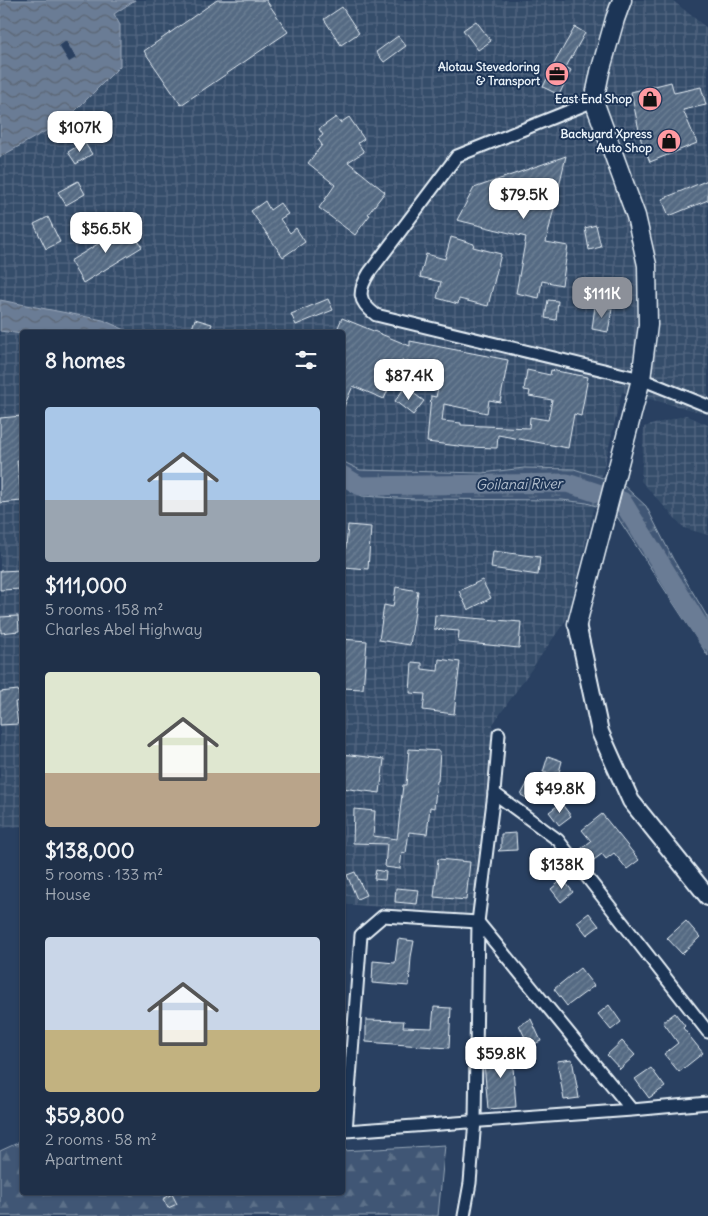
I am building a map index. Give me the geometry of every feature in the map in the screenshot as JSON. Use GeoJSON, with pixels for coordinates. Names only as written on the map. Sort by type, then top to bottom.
{"type":"FeatureCollection","features":[{"type":"Feature","properties":{"kind":"main road"},"geometry":{"type":"LineString","coordinates":[[622,0],[600,72],[594,101],[636,216],[648,265],[648,325],[641,379],[578,624],[600,732],[631,801],[708,897]]}},
{"type":"Feature","properties":{"kind":"street"},"geometry":{"type":"LineString","coordinates":[[594,101],[457,156],[368,272],[360,294],[368,310],[376,315],[641,379],[708,406]]}},
{"type":"Feature","properties":{"kind":"street"},"geometry":{"type":"LineString","coordinates":[[464,1216],[470,1183],[475,1120],[478,922],[494,793],[498,734]]}},
{"type":"Feature","properties":{"kind":"street"},"geometry":{"type":"LineString","coordinates":[[494,793],[558,840],[708,1032]]}},
{"type":"Feature","properties":{"kind":"street"},"geometry":{"type":"LineString","coordinates":[[345,1119],[361,935],[383,916],[478,922],[632,1110]]}},
{"type":"Feature","properties":{"kind":"street"},"geometry":{"type":"LineString","coordinates":[[345,1131],[708,1103]]}},
{"type":"Feature","properties":{"kind":"shaded area"},"geometry":{"type":"Polygon","coordinates":[[[135,0],[672,0],[708,29],[708,414],[622,392],[568,617],[493,724],[473,914],[345,904],[345,330],[20,330],[20,826],[0,828],[0,157],[67,119],[114,14],[135,0]]]}},
{"type":"Feature","properties":{"kind":"shaded area"},"geometry":{"type":"Polygon","coordinates":[[[686,415],[708,425],[708,535],[684,528],[641,481],[644,427],[686,415]]]}},
{"type":"Feature","properties":{"kind":"green space"},"geometry":{"type":"Polygon","coordinates":[[[345,462],[360,470],[482,473],[524,468],[574,469],[622,484],[646,506],[673,559],[708,618],[708,656],[614,512],[587,503],[562,500],[415,499],[362,496],[345,485],[345,462]]]}},
{"type":"Feature","properties":{"kind":"green space"},"geometry":{"type":"Polygon","coordinates":[[[20,1142],[20,1195],[345,1195],[345,1151],[445,1145],[438,1216],[0,1216],[0,1151],[20,1142]]]}},
{"type":"Feature","properties":{"kind":"water"},"geometry":{"type":"Polygon","coordinates":[[[0,0],[135,0],[114,14],[120,25],[120,66],[67,119],[0,157],[0,0]]]}},
{"type":"Feature","properties":{"kind":"water"},"geometry":{"type":"Polygon","coordinates":[[[0,300],[103,320],[126,330],[20,330],[20,334],[0,331],[0,300]]]}},
{"type":"Feature","properties":{"kind":"pier"},"geometry":{"type":"Polygon","coordinates":[[[66,41],[76,58],[69,62],[59,46],[66,41]]]}},
{"type":"Feature","properties":{"kind":"building"},"geometry":{"type":"Polygon","coordinates":[[[217,0],[266,0],[288,32],[181,105],[144,51],[217,0]]]}},
{"type":"Feature","properties":{"kind":"building"},"geometry":{"type":"Polygon","coordinates":[[[342,7],[359,33],[341,45],[324,19],[342,7]]]}},
{"type":"Feature","properties":{"kind":"building"},"geometry":{"type":"Polygon","coordinates":[[[476,21],[491,41],[478,50],[463,30],[476,21]]]}},
{"type":"Feature","properties":{"kind":"building"},"geometry":{"type":"Polygon","coordinates":[[[575,27],[585,33],[566,67],[571,70],[559,95],[543,87],[575,27]]]}},
{"type":"Feature","properties":{"kind":"building"},"geometry":{"type":"Polygon","coordinates":[[[398,36],[406,46],[384,62],[376,52],[398,36]]]}},
{"type":"Feature","properties":{"kind":"building"},"geometry":{"type":"Polygon","coordinates":[[[671,82],[674,93],[701,87],[706,105],[683,110],[697,143],[650,162],[641,140],[631,92],[671,82]]]}},
{"type":"Feature","properties":{"kind":"building"},"geometry":{"type":"Polygon","coordinates":[[[336,117],[340,123],[349,117],[364,139],[358,143],[364,152],[348,162],[385,192],[355,235],[319,208],[335,185],[308,163],[322,145],[318,139],[323,135],[319,129],[336,117]]]}},
{"type":"Feature","properties":{"kind":"building"},"geometry":{"type":"Polygon","coordinates":[[[84,142],[92,154],[76,164],[68,152],[84,142]]]}},
{"type":"Feature","properties":{"kind":"building"},"geometry":{"type":"Polygon","coordinates":[[[566,156],[546,242],[568,246],[562,285],[542,281],[539,298],[516,293],[526,237],[457,220],[474,188],[566,156]]]}},
{"type":"Feature","properties":{"kind":"building"},"geometry":{"type":"Polygon","coordinates":[[[708,180],[708,200],[669,216],[662,199],[708,180]]]}},
{"type":"Feature","properties":{"kind":"building"},"geometry":{"type":"Polygon","coordinates":[[[78,181],[85,194],[66,205],[58,192],[78,181]]]}},
{"type":"Feature","properties":{"kind":"building"},"geometry":{"type":"Polygon","coordinates":[[[265,201],[270,210],[280,203],[288,214],[280,219],[290,233],[296,228],[305,242],[283,257],[251,211],[265,201]]]}},
{"type":"Feature","properties":{"kind":"building"},"geometry":{"type":"Polygon","coordinates":[[[48,217],[60,242],[46,249],[34,224],[48,217]]]}},
{"type":"Feature","properties":{"kind":"building"},"geometry":{"type":"Polygon","coordinates":[[[129,225],[142,247],[83,283],[70,261],[129,225]]]}},
{"type":"Feature","properties":{"kind":"building"},"geometry":{"type":"Polygon","coordinates":[[[596,225],[601,247],[589,250],[585,228],[596,225]]]}},
{"type":"Feature","properties":{"kind":"building"},"geometry":{"type":"Polygon","coordinates":[[[451,237],[474,244],[473,247],[501,254],[488,306],[459,299],[458,304],[437,298],[441,282],[420,277],[426,254],[445,259],[451,237]]]}},
{"type":"Feature","properties":{"kind":"building"},"geometry":{"type":"Polygon","coordinates":[[[328,299],[333,310],[296,325],[291,314],[328,299]]]}},
{"type":"Feature","properties":{"kind":"building"},"geometry":{"type":"Polygon","coordinates":[[[548,300],[558,301],[556,320],[545,318],[548,300]]]}},
{"type":"Feature","properties":{"kind":"building"},"geometry":{"type":"Polygon","coordinates":[[[595,306],[612,309],[608,332],[592,329],[595,306]]]}},
{"type":"Feature","properties":{"kind":"building"},"geometry":{"type":"Polygon","coordinates":[[[342,318],[410,346],[410,341],[508,360],[500,402],[489,400],[487,413],[444,404],[442,421],[461,423],[461,425],[529,428],[530,417],[548,420],[552,400],[529,396],[530,391],[524,390],[527,370],[550,375],[551,370],[588,377],[581,416],[574,414],[568,448],[498,435],[497,448],[466,447],[427,442],[431,396],[436,397],[442,369],[401,360],[384,399],[353,386],[345,404],[345,330],[337,330],[342,318]]]}},
{"type":"Feature","properties":{"kind":"building"},"geometry":{"type":"Polygon","coordinates":[[[195,319],[212,324],[210,330],[192,330],[195,319]]]}},
{"type":"Feature","properties":{"kind":"building"},"geometry":{"type":"Polygon","coordinates":[[[405,387],[424,401],[413,415],[395,401],[405,387]]]}},
{"type":"Feature","properties":{"kind":"building"},"geometry":{"type":"Polygon","coordinates":[[[20,416],[20,461],[17,461],[20,501],[0,503],[0,418],[20,416]]]}},
{"type":"Feature","properties":{"kind":"building"},"geometry":{"type":"Polygon","coordinates":[[[348,525],[371,527],[368,569],[345,567],[348,525]]]}},
{"type":"Feature","properties":{"kind":"building"},"geometry":{"type":"Polygon","coordinates":[[[493,551],[540,557],[538,575],[491,568],[493,551]]]}},
{"type":"Feature","properties":{"kind":"building"},"geometry":{"type":"Polygon","coordinates":[[[20,570],[20,589],[0,590],[0,571],[20,570]]]}},
{"type":"Feature","properties":{"kind":"building"},"geometry":{"type":"Polygon","coordinates":[[[482,580],[491,598],[468,610],[459,591],[482,580]]]}},
{"type":"Feature","properties":{"kind":"building"},"geometry":{"type":"Polygon","coordinates":[[[396,587],[418,591],[410,645],[379,640],[384,605],[393,607],[396,587]]]}},
{"type":"Feature","properties":{"kind":"building"},"geometry":{"type":"Polygon","coordinates":[[[435,615],[521,622],[519,648],[458,642],[459,631],[434,629],[435,615]]]}},
{"type":"Feature","properties":{"kind":"building"},"geometry":{"type":"Polygon","coordinates":[[[18,616],[19,631],[1,633],[0,617],[18,616]]]}},
{"type":"Feature","properties":{"kind":"building"},"geometry":{"type":"Polygon","coordinates":[[[345,639],[367,641],[363,689],[345,688],[345,639]]]}},
{"type":"Feature","properties":{"kind":"building"},"geometry":{"type":"Polygon","coordinates":[[[439,659],[460,662],[454,714],[423,710],[425,694],[410,693],[412,662],[422,663],[422,669],[438,671],[439,659]]]}},
{"type":"Feature","properties":{"kind":"building"},"geometry":{"type":"Polygon","coordinates":[[[18,690],[20,701],[15,702],[18,724],[0,725],[0,692],[18,690]]]}},
{"type":"Feature","properties":{"kind":"building"},"geometry":{"type":"Polygon","coordinates":[[[409,749],[440,751],[434,808],[430,807],[427,834],[409,832],[406,853],[402,852],[400,869],[385,867],[387,844],[353,843],[354,809],[375,811],[373,836],[397,839],[403,785],[406,785],[409,749]]]}},
{"type":"Feature","properties":{"kind":"building"},"geometry":{"type":"Polygon","coordinates":[[[345,754],[384,759],[380,793],[345,788],[345,754]]]}},
{"type":"Feature","properties":{"kind":"building"},"geometry":{"type":"Polygon","coordinates":[[[548,756],[562,761],[558,776],[543,772],[548,756]]]}},
{"type":"Feature","properties":{"kind":"building"},"geometry":{"type":"Polygon","coordinates":[[[528,782],[543,790],[535,803],[521,795],[528,782]]]}},
{"type":"Feature","properties":{"kind":"building"},"geometry":{"type":"Polygon","coordinates":[[[561,803],[571,816],[559,825],[549,812],[561,803]]]}},
{"type":"Feature","properties":{"kind":"building"},"geometry":{"type":"Polygon","coordinates":[[[602,814],[639,860],[627,869],[614,853],[606,859],[602,854],[587,865],[577,852],[591,841],[582,830],[602,814]]]}},
{"type":"Feature","properties":{"kind":"building"},"geometry":{"type":"Polygon","coordinates":[[[516,833],[517,850],[498,851],[501,848],[501,834],[516,833]]]}},
{"type":"Feature","properties":{"kind":"building"},"geometry":{"type":"Polygon","coordinates":[[[438,859],[470,862],[466,900],[434,897],[438,859]]]}},
{"type":"Feature","properties":{"kind":"building"},"geometry":{"type":"Polygon","coordinates":[[[376,870],[386,872],[385,880],[374,879],[376,870]]]}},
{"type":"Feature","properties":{"kind":"building"},"geometry":{"type":"Polygon","coordinates":[[[355,872],[366,895],[357,899],[347,875],[355,872]]]}},
{"type":"Feature","properties":{"kind":"building"},"geometry":{"type":"Polygon","coordinates":[[[563,879],[573,892],[561,902],[551,889],[563,879]]]}},
{"type":"Feature","properties":{"kind":"building"},"geometry":{"type":"Polygon","coordinates":[[[396,888],[419,890],[417,904],[395,902],[396,888]]]}},
{"type":"Feature","properties":{"kind":"building"},"geometry":{"type":"Polygon","coordinates":[[[589,913],[599,926],[587,935],[577,922],[589,913]]]}},
{"type":"Feature","properties":{"kind":"building"},"geometry":{"type":"Polygon","coordinates":[[[686,921],[700,937],[682,954],[667,938],[686,921]]]}},
{"type":"Feature","properties":{"kind":"building"},"geometry":{"type":"Polygon","coordinates":[[[398,939],[414,941],[409,986],[372,983],[373,961],[395,963],[398,939]]]}},
{"type":"Feature","properties":{"kind":"building"},"geometry":{"type":"Polygon","coordinates":[[[580,968],[594,986],[567,1006],[554,989],[580,968]]]}},
{"type":"Feature","properties":{"kind":"building"},"geometry":{"type":"Polygon","coordinates":[[[609,1005],[621,1022],[611,1030],[598,1014],[609,1005]]]}},
{"type":"Feature","properties":{"kind":"building"},"geometry":{"type":"Polygon","coordinates":[[[434,1007],[451,1008],[449,1048],[366,1042],[366,1020],[404,1021],[403,1027],[432,1028],[434,1007]]]}},
{"type":"Feature","properties":{"kind":"building"},"geometry":{"type":"Polygon","coordinates":[[[675,1013],[685,1026],[683,1028],[703,1053],[679,1072],[664,1054],[678,1043],[663,1022],[675,1013]]]}},
{"type":"Feature","properties":{"kind":"building"},"geometry":{"type":"Polygon","coordinates":[[[531,1019],[541,1041],[529,1046],[519,1025],[531,1019]]]}},
{"type":"Feature","properties":{"kind":"building"},"geometry":{"type":"Polygon","coordinates":[[[506,1037],[512,1054],[516,1107],[488,1109],[484,1063],[501,1061],[495,1041],[506,1037]]]}},
{"type":"Feature","properties":{"kind":"building"},"geometry":{"type":"Polygon","coordinates":[[[622,1041],[635,1055],[620,1069],[607,1055],[622,1041]]]}},
{"type":"Feature","properties":{"kind":"building"},"geometry":{"type":"Polygon","coordinates":[[[572,1059],[579,1098],[564,1100],[557,1061],[572,1059]]]}},
{"type":"Feature","properties":{"kind":"building"},"geometry":{"type":"Polygon","coordinates":[[[651,1068],[665,1087],[649,1098],[635,1079],[651,1068]]]}},
{"type":"Feature","properties":{"kind":"building"},"geometry":{"type":"Polygon","coordinates":[[[172,1195],[177,1204],[168,1208],[163,1199],[172,1195]]]}},
{"type":"Feature","properties":{"kind":"waterway","name":"Goilanai River"},"geometry":{"type":"LineString","coordinates":[[345,477],[360,486],[567,483],[622,501],[708,640]]}},
{"type":"Feature","properties":{"kind":"place","name":"Alotau Stevedoring & Transport"},"geometry":{"type":"Point","coordinates":[557,74]}},
{"type":"Feature","properties":{"kind":"place","name":"East End Shop"},"geometry":{"type":"Point","coordinates":[650,99]}},
{"type":"Feature","properties":{"kind":"place","name":"Backyard Xpress Auto Shop"},"geometry":{"type":"Point","coordinates":[669,141]}}]}
